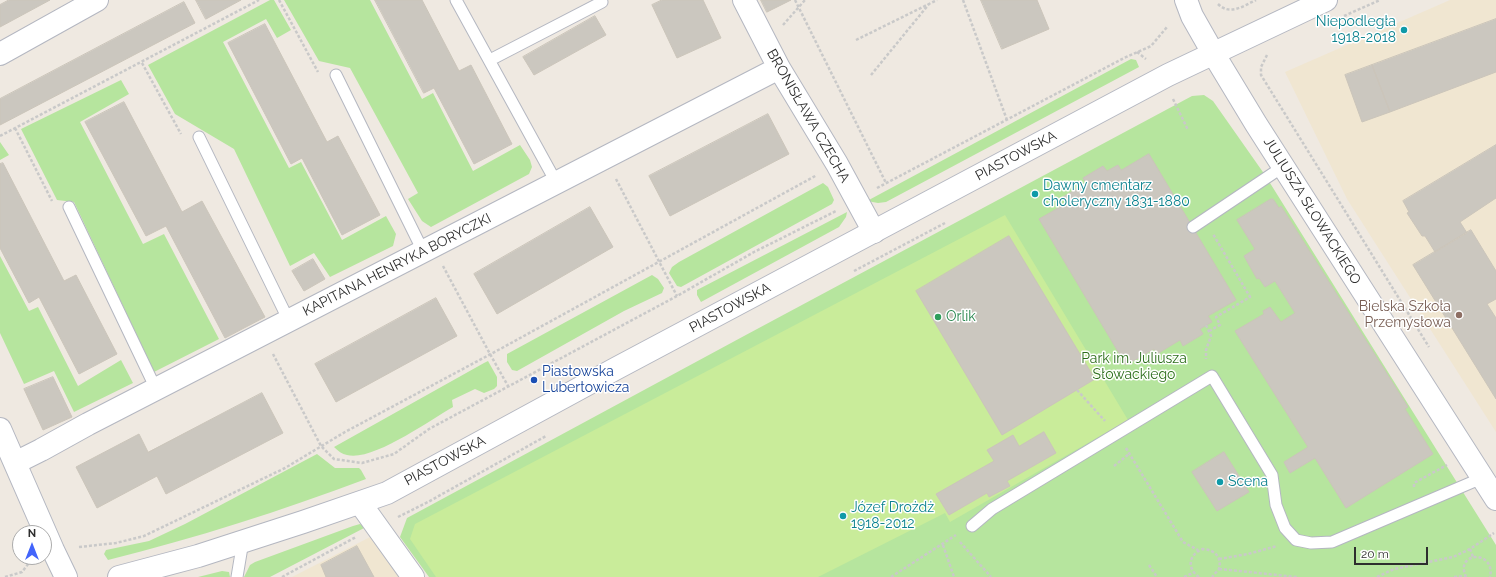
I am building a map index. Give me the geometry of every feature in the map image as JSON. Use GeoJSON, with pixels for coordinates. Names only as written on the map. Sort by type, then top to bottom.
{"type":"FeatureCollection","features":[{"type":"Feature","properties":{"kind":"street"},"geometry":{"type":"LineString","coordinates":[[0,54],[98,0]]}},
{"type":"Feature","properties":{"kind":"street","name":"BRONISŁAWA CZECHA"},"geometry":{"type":"LineString","coordinates":[[744,0],[779,68],[837,164],[874,232]]}},
{"type":"Feature","properties":{"kind":"street","name":"JULIUSZA SŁOWACKIEGO"},"geometry":{"type":"LineString","coordinates":[[1186,0],[1192,16],[1213,53],[1496,499]]}},
{"type":"Feature","properties":{"kind":"street","name":"PIASTOWSKA"},"geometry":{"type":"LineString","coordinates":[[119,577],[198,556],[387,493],[618,368],[1168,75],[1326,0]]}},
{"type":"Feature","properties":{"kind":"street","name":"KAPITANA HENRYKA BORYCZKI"},"geometry":{"type":"LineString","coordinates":[[14,463],[288,320],[779,68]]}},
{"type":"Feature","properties":{"kind":"street"},"geometry":{"type":"LineString","coordinates":[[0,430],[14,463],[34,525]]}},
{"type":"Feature","properties":{"kind":"street"},"geometry":{"type":"LineString","coordinates":[[360,503],[413,577]]}},
{"type":"Feature","properties":{"kind":"street"},"geometry":{"type":"LineString","coordinates":[[52,562],[66,577]]}},
{"type":"Feature","properties":{"kind":"lane"},"geometry":{"type":"LineString","coordinates":[[456,0],[556,182]]}},
{"type":"Feature","properties":{"kind":"lane"},"geometry":{"type":"LineString","coordinates":[[490,60],[602,2]]}},
{"type":"Feature","properties":{"kind":"lane"},"geometry":{"type":"LineString","coordinates":[[336,75],[428,248]]}},
{"type":"Feature","properties":{"kind":"lane"},"geometry":{"type":"LineString","coordinates":[[199,137],[288,320]]}},
{"type":"Feature","properties":{"kind":"lane"},"geometry":{"type":"LineString","coordinates":[[1194,227],[1284,166]]}},
{"type":"Feature","properties":{"kind":"lane"},"geometry":{"type":"LineString","coordinates":[[69,207],[156,389]]}},
{"type":"Feature","properties":{"kind":"lane"},"geometry":{"type":"LineString","coordinates":[[972,526],[992,509],[1212,376],[1272,475],[1276,505],[1285,528],[1296,540],[1311,543],[1332,542],[1482,478]]}},
{"type":"Feature","properties":{"kind":"lane"},"geometry":{"type":"LineString","coordinates":[[237,577],[244,541]]}},
{"type":"Feature","properties":{"kind":"path"},"geometry":{"type":"LineString","coordinates":[[0,136],[142,63],[259,0]]}},
{"type":"Feature","properties":{"kind":"path"},"geometry":{"type":"LineString","coordinates":[[279,0],[319,74],[336,75]]}},
{"type":"Feature","properties":{"kind":"path"},"geometry":{"type":"LineString","coordinates":[[795,0],[886,183]]}},
{"type":"Feature","properties":{"kind":"path"},"geometry":{"type":"LineString","coordinates":[[766,42],[805,0]]}},
{"type":"Feature","properties":{"kind":"path"},"geometry":{"type":"LineString","coordinates":[[856,40],[937,0]]}},
{"type":"Feature","properties":{"kind":"path"},"geometry":{"type":"LineString","coordinates":[[963,0],[1007,120]]}},
{"type":"Feature","properties":{"kind":"path"},"geometry":{"type":"LineString","coordinates":[[1218,4],[1222,8],[1228,10],[1256,0]]}},
{"type":"Feature","properties":{"kind":"path"},"geometry":{"type":"LineString","coordinates":[[872,74],[929,4]]}},
{"type":"Feature","properties":{"kind":"path"},"geometry":{"type":"LineString","coordinates":[[875,189],[1124,58],[1151,46],[1167,27]]}},
{"type":"Feature","properties":{"kind":"path"},"geometry":{"type":"LineString","coordinates":[[142,63],[182,138],[199,137]]}},
{"type":"Feature","properties":{"kind":"path"},"geometry":{"type":"LineString","coordinates":[[1261,75],[1429,347]]}},
{"type":"Feature","properties":{"kind":"path"},"geometry":{"type":"LineString","coordinates":[[1179,95],[1172,99],[1188,130]]}},
{"type":"Feature","properties":{"kind":"path"},"geometry":{"type":"LineString","coordinates":[[15,128],[54,205],[69,207]]}},
{"type":"Feature","properties":{"kind":"path"},"geometry":{"type":"LineString","coordinates":[[606,157],[677,296]]}},
{"type":"Feature","properties":{"kind":"path"},"geometry":{"type":"LineString","coordinates":[[52,553],[116,543],[144,536],[284,468],[345,432],[837,164]]}},
{"type":"Feature","properties":{"kind":"path"},"geometry":{"type":"LineString","coordinates":[[263,334],[321,446],[334,459],[362,463],[394,454],[429,429],[677,296],[754,252],[837,210]]}},
{"type":"Feature","properties":{"kind":"path"},"geometry":{"type":"LineString","coordinates":[[1205,220],[1250,298],[1216,317],[1220,325],[1209,331]]}},
{"type":"Feature","properties":{"kind":"path"},"geometry":{"type":"LineString","coordinates":[[428,248],[508,386]]}},
{"type":"Feature","properties":{"kind":"path"},"geometry":{"type":"LineString","coordinates":[[1206,326],[1211,336],[1206,350],[1207,367],[1212,376]]}},
{"type":"Feature","properties":{"kind":"path"},"geometry":{"type":"LineString","coordinates":[[1077,390],[1116,434],[1182,542],[1198,550],[1208,549],[1217,555],[1219,559],[1219,569],[1212,577]]}},
{"type":"Feature","properties":{"kind":"path"},"geometry":{"type":"LineString","coordinates":[[1114,466],[1129,454]]}},
{"type":"Feature","properties":{"kind":"path"},"geometry":{"type":"LineString","coordinates":[[1376,577],[1394,569],[1453,557],[1470,549],[1494,533]]}},
{"type":"Feature","properties":{"kind":"path"},"geometry":{"type":"LineString","coordinates":[[892,577],[958,534]]}},
{"type":"Feature","properties":{"kind":"path"},"geometry":{"type":"LineString","coordinates":[[955,536],[991,577]]}},
{"type":"Feature","properties":{"kind":"path"},"geometry":{"type":"LineString","coordinates":[[1219,559],[1248,554],[1296,540]]}},
{"type":"Feature","properties":{"kind":"path"},"geometry":{"type":"LineString","coordinates":[[943,545],[954,577]]}},
{"type":"Feature","properties":{"kind":"path"},"geometry":{"type":"LineString","coordinates":[[1470,549],[1473,557]]}},
{"type":"Feature","properties":{"kind":"path"},"geometry":{"type":"LineString","coordinates":[[1198,550],[1191,558],[1190,563],[1194,573],[1199,577]]}},
{"type":"Feature","properties":{"kind":"path"},"geometry":{"type":"LineString","coordinates":[[1454,577],[1465,576],[1464,568],[1467,562],[1473,557],[1480,556],[1487,559],[1491,565],[1492,572],[1490,577]]}},
{"type":"Feature","properties":{"kind":"path"},"geometry":{"type":"LineString","coordinates":[[5,577],[22,572],[28,565]]}},
{"type":"Feature","properties":{"kind":"path"},"geometry":{"type":"LineString","coordinates":[[1149,565],[1157,577]]}},
{"type":"Feature","properties":{"kind":"path"},"geometry":{"type":"LineString","coordinates":[[1219,569],[1297,577]]}},
{"type":"Feature","properties":{"kind":"path"},"geometry":{"type":"LineString","coordinates":[[1184,577],[1194,573]]}},
{"type":"Feature","properties":{"kind":"shaded area","name":"Bielska Szkoła Przemysłowa"},"geometry":{"type":"Polygon","coordinates":[[[1450,0],[1496,0],[1496,432],[1347,199],[1285,72],[1450,0]]]}},
{"type":"Feature","properties":{"kind":"shaded area"},"geometry":{"type":"Polygon","coordinates":[[[374,535],[403,577],[292,577],[374,535]]]}},
{"type":"Feature","properties":{"kind":"green space"},"geometry":{"type":"Polygon","coordinates":[[[270,0],[274,0],[291,30],[277,38],[266,19],[223,42],[289,168],[301,162],[342,240],[386,216],[396,234],[393,246],[330,277],[314,253],[290,266],[234,149],[175,114],[148,65],[270,0]]]}},
{"type":"Feature","properties":{"kind":"green space"},"geometry":{"type":"Polygon","coordinates":[[[284,0],[370,0],[422,99],[433,93],[473,171],[520,145],[530,160],[532,167],[529,174],[431,227],[422,221],[408,199],[418,193],[350,68],[319,61],[284,0]]]}},
{"type":"Feature","properties":{"kind":"green space"},"geometry":{"type":"Polygon","coordinates":[[[1131,59],[1136,60],[1139,67],[886,202],[878,203],[867,201],[1131,59]]]}},
{"type":"Feature","properties":{"kind":"green space"},"geometry":{"type":"Polygon","coordinates":[[[121,80],[129,94],[80,122],[143,244],[164,234],[219,339],[154,372],[74,202],[57,200],[21,129],[121,80]]]}},
{"type":"Feature","properties":{"kind":"green space","name":"Park im. Juliusza Słowackiego"},"geometry":{"type":"Polygon","coordinates":[[[1204,95],[1213,101],[1265,175],[1496,545],[1496,577],[429,577],[400,537],[407,518],[1192,96],[1204,95]]]}},
{"type":"Feature","properties":{"kind":"green space"},"geometry":{"type":"Polygon","coordinates":[[[0,142],[9,155],[0,160],[0,142]]]}},
{"type":"Feature","properties":{"kind":"green space"},"geometry":{"type":"Polygon","coordinates":[[[823,183],[828,187],[834,200],[832,204],[681,287],[677,286],[669,273],[672,267],[679,262],[823,183]]]}},
{"type":"Feature","properties":{"kind":"green space"},"geometry":{"type":"Polygon","coordinates":[[[847,212],[846,217],[839,227],[701,302],[697,295],[697,290],[847,212]]]}},
{"type":"Feature","properties":{"kind":"green space","name":"Orlik"},"geometry":{"type":"Polygon","coordinates":[[[1005,215],[1128,420],[950,522],[945,513],[818,577],[436,577],[410,539],[415,524],[1005,215]]]}},
{"type":"Feature","properties":{"kind":"green space"},"geometry":{"type":"Polygon","coordinates":[[[0,256],[29,311],[38,307],[78,386],[121,360],[133,383],[74,412],[54,371],[24,384],[0,333],[0,256]]]}},
{"type":"Feature","properties":{"kind":"green space"},"geometry":{"type":"Polygon","coordinates":[[[652,275],[658,279],[664,288],[662,293],[624,311],[517,371],[512,370],[507,362],[507,354],[652,275]]]}},
{"type":"Feature","properties":{"kind":"green space"},"geometry":{"type":"Polygon","coordinates":[[[488,361],[497,377],[497,386],[494,389],[484,393],[475,389],[452,400],[453,407],[416,430],[371,452],[358,455],[347,455],[343,454],[334,447],[484,363],[488,361]]]}},
{"type":"Feature","properties":{"kind":"green space"},"geometry":{"type":"Polygon","coordinates":[[[317,454],[335,468],[359,468],[366,479],[270,513],[173,543],[108,560],[104,554],[106,550],[149,541],[185,524],[317,454]]]}},
{"type":"Feature","properties":{"kind":"green space"},"geometry":{"type":"Polygon","coordinates":[[[360,524],[366,527],[270,577],[244,577],[250,565],[255,562],[360,524]]]}},
{"type":"Feature","properties":{"kind":"green space"},"geometry":{"type":"Polygon","coordinates":[[[222,571],[229,572],[230,577],[198,577],[222,571]]]}},
{"type":"Feature","properties":{"kind":"building"},"geometry":{"type":"Polygon","coordinates":[[[9,0],[50,0],[0,27],[0,5],[9,0]]]}},
{"type":"Feature","properties":{"kind":"building"},"geometry":{"type":"Polygon","coordinates":[[[196,0],[241,0],[206,19],[196,0]]]}},
{"type":"Feature","properties":{"kind":"building"},"geometry":{"type":"Polygon","coordinates":[[[375,0],[422,0],[459,71],[471,65],[512,144],[474,164],[434,88],[424,93],[375,0]]]}},
{"type":"Feature","properties":{"kind":"building"},"geometry":{"type":"Polygon","coordinates":[[[662,0],[703,0],[721,38],[677,58],[652,5],[662,0]]]}},
{"type":"Feature","properties":{"kind":"building"},"geometry":{"type":"Polygon","coordinates":[[[761,0],[791,0],[767,12],[761,0]]]}},
{"type":"Feature","properties":{"kind":"building"},"geometry":{"type":"Polygon","coordinates":[[[981,0],[1037,0],[1049,29],[1002,49],[981,0]]]}},
{"type":"Feature","properties":{"kind":"building"},"geometry":{"type":"Polygon","coordinates":[[[184,2],[195,23],[0,125],[0,99],[184,2]]]}},
{"type":"Feature","properties":{"kind":"building"},"geometry":{"type":"Polygon","coordinates":[[[595,16],[606,35],[534,75],[523,57],[595,16]]]}},
{"type":"Feature","properties":{"kind":"building"},"geometry":{"type":"Polygon","coordinates":[[[1496,19],[1496,72],[1390,112],[1372,65],[1496,19]]]}},
{"type":"Feature","properties":{"kind":"building"},"geometry":{"type":"Polygon","coordinates":[[[265,24],[327,142],[338,136],[380,215],[342,235],[302,158],[291,164],[228,43],[265,24]]]}},
{"type":"Feature","properties":{"kind":"building"},"geometry":{"type":"Polygon","coordinates":[[[1372,65],[1390,112],[1362,122],[1345,75],[1372,65]]]}},
{"type":"Feature","properties":{"kind":"building"},"geometry":{"type":"Polygon","coordinates":[[[124,102],[182,212],[202,201],[265,317],[225,338],[166,226],[146,236],[85,122],[124,102]]]}},
{"type":"Feature","properties":{"kind":"building"},"geometry":{"type":"Polygon","coordinates":[[[768,114],[789,154],[670,216],[649,176],[768,114]]]}},
{"type":"Feature","properties":{"kind":"building"},"geometry":{"type":"Polygon","coordinates":[[[1496,145],[1496,198],[1460,222],[1467,233],[1435,252],[1425,236],[1422,236],[1407,213],[1409,212],[1403,201],[1496,145]]]}},
{"type":"Feature","properties":{"kind":"building"},"geometry":{"type":"Polygon","coordinates":[[[1149,154],[1236,300],[1208,316],[1212,322],[1200,329],[1203,334],[1183,346],[1180,340],[1157,354],[1154,349],[1126,365],[1039,219],[1067,203],[1063,197],[1086,183],[1083,178],[1103,166],[1107,171],[1118,165],[1121,170],[1149,154]]]}},
{"type":"Feature","properties":{"kind":"building"},"geometry":{"type":"Polygon","coordinates":[[[3,163],[64,281],[76,275],[117,354],[79,374],[39,297],[29,303],[0,248],[0,164],[3,163]]]}},
{"type":"Feature","properties":{"kind":"building"},"geometry":{"type":"Polygon","coordinates":[[[1273,199],[1279,208],[1281,206],[1408,407],[1405,409],[1433,454],[1346,508],[1315,458],[1290,473],[1284,462],[1308,447],[1235,331],[1264,314],[1263,311],[1270,307],[1281,322],[1295,313],[1275,281],[1265,287],[1259,278],[1257,279],[1244,256],[1255,249],[1237,220],[1273,199]]]}},
{"type":"Feature","properties":{"kind":"building"},"geometry":{"type":"Polygon","coordinates":[[[590,207],[613,247],[497,314],[474,274],[590,207]]]}},
{"type":"Feature","properties":{"kind":"building"},"geometry":{"type":"Polygon","coordinates":[[[1471,230],[1496,271],[1496,299],[1487,304],[1496,318],[1496,399],[1413,265],[1471,230]]]}},
{"type":"Feature","properties":{"kind":"building"},"geometry":{"type":"Polygon","coordinates":[[[1009,236],[1095,379],[1002,435],[916,291],[1009,236]]]}},
{"type":"Feature","properties":{"kind":"building"},"geometry":{"type":"Polygon","coordinates":[[[313,259],[325,279],[304,291],[292,271],[313,259]]]}},
{"type":"Feature","properties":{"kind":"building"},"geometry":{"type":"Polygon","coordinates":[[[436,298],[457,336],[336,402],[315,364],[436,298]]]}},
{"type":"Feature","properties":{"kind":"building"},"geometry":{"type":"Polygon","coordinates":[[[53,377],[72,417],[43,430],[24,389],[53,377]]]}},
{"type":"Feature","properties":{"kind":"building"},"geometry":{"type":"Polygon","coordinates":[[[262,393],[283,433],[166,494],[157,476],[97,508],[76,467],[139,434],[148,452],[262,393]]]}},
{"type":"Feature","properties":{"kind":"building"},"geometry":{"type":"Polygon","coordinates":[[[1044,432],[1056,453],[1007,481],[1010,486],[989,497],[987,493],[949,515],[936,494],[994,461],[987,450],[1013,435],[1019,446],[1044,432]]]}},
{"type":"Feature","properties":{"kind":"building","name":"Scena"},"geometry":{"type":"Polygon","coordinates":[[[1224,452],[1249,492],[1217,511],[1192,472],[1224,452]]]}},
{"type":"Feature","properties":{"kind":"building"},"geometry":{"type":"Polygon","coordinates":[[[357,546],[374,577],[326,577],[321,565],[357,546]]]}},
{"type":"Feature","properties":{"kind":"place","name":"Niepodległa 1918-2018"},"geometry":{"type":"Point","coordinates":[1404,30]}},
{"type":"Feature","properties":{"kind":"place","name":"Dawny cmentarz choleryczny 1831-1880"},"geometry":{"type":"Point","coordinates":[1035,194]}},
{"type":"Feature","properties":{"kind":"place","name":"Bielska Szkoła Przemysłowa"},"geometry":{"type":"Point","coordinates":[1459,315]}},
{"type":"Feature","properties":{"kind":"place","name":"Orlik"},"geometry":{"type":"Point","coordinates":[938,317]}},
{"type":"Feature","properties":{"kind":"place","name":"Piastowska Lubertowicza"},"geometry":{"type":"Point","coordinates":[534,380]}},
{"type":"Feature","properties":{"kind":"place","name":"Scena"},"geometry":{"type":"Point","coordinates":[1220,482]}},
{"type":"Feature","properties":{"kind":"place","name":"Józef Drożdż 1918-2012"},"geometry":{"type":"Point","coordinates":[843,516]}}]}
